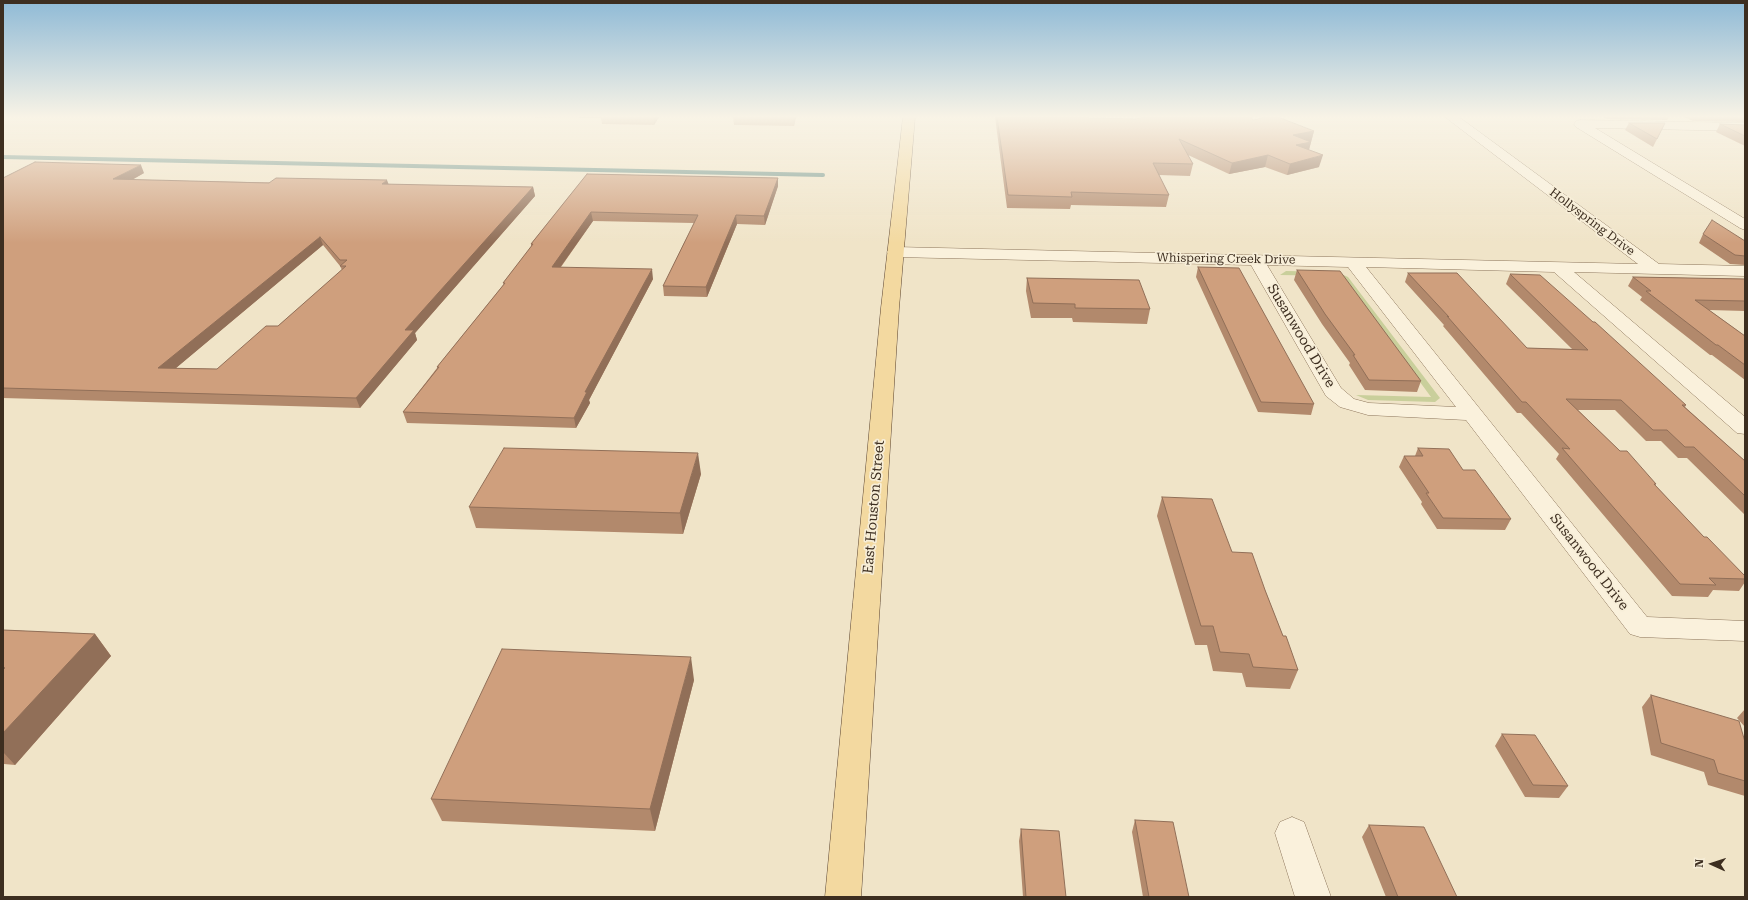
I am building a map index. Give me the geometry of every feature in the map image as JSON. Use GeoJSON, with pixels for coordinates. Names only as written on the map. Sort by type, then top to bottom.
{"type":"FeatureCollection","features":[{"type":"Feature","properties":{"kind":"main road","name":"East Houston Street"},"geometry":{"type":"LineString","coordinates":[[843,897],[895,252],[905,159]]}},
{"type":"Feature","properties":{"kind":"street","name":"Hollyspring Drive"},"geometry":{"type":"LineString","coordinates":[[1507,159],[1655,269]]}},
{"type":"Feature","properties":{"kind":"street"},"geometry":{"type":"LineString","coordinates":[[1637,159],[1745,225]]}},
{"type":"Feature","properties":{"kind":"street","name":"Whispering Creek Drive"},"geometry":{"type":"LineString","coordinates":[[895,252],[1655,269]]}},
{"type":"Feature","properties":{"kind":"street","name":"Susanwood Drive"},"geometry":{"type":"LineString","coordinates":[[1256,260],[1333,392],[1346,403],[1368,409],[1473,414]]}},
{"type":"Feature","properties":{"kind":"street","name":"Susanwood Drive"},"geometry":{"type":"LineString","coordinates":[[1353,262],[1640,627],[1745,631]]}},
{"type":"Feature","properties":{"kind":"street"},"geometry":{"type":"LineString","coordinates":[[1558,267],[1745,428]]}},
{"type":"Feature","properties":{"kind":"street"},"geometry":{"type":"LineString","coordinates":[[1655,269],[1745,271]]}},
{"type":"Feature","properties":{"kind":"street"},"geometry":{"type":"LineString","coordinates":[[1292,833],[1313,897]]}},
{"type":"Feature","properties":{"kind":"green space"},"geometry":{"type":"Polygon","coordinates":[[[1286,271],[1337,272],[1348,277],[1440,398],[1435,402],[1368,400],[1356,395],[1431,397],[1342,276],[1280,275],[1286,271]]]}},
{"type":"Feature","properties":{"kind":"building"},"geometry":{"type":"Polygon","coordinates":[[[1003,159],[1190,159],[1193,164],[1153,163],[1169,195],[1071,192],[1072,197],[1008,195],[1003,159]]]}},
{"type":"Feature","properties":{"kind":"building"},"geometry":{"type":"Polygon","coordinates":[[[1223,159],[1250,159],[1232,163],[1223,159]]]}},
{"type":"Feature","properties":{"kind":"building"},"geometry":{"type":"Polygon","coordinates":[[[1278,159],[1308,159],[1290,164],[1278,159]]]}},
{"type":"Feature","properties":{"kind":"building"},"geometry":{"type":"Polygon","coordinates":[[[35,162],[141,165],[113,179],[269,183],[276,178],[387,180],[382,184],[533,187],[405,330],[414,330],[356,398],[3,388],[3,178],[35,162]],[[320,237],[158,368],[217,369],[266,326],[278,326],[346,266],[340,266],[347,260],[340,260],[320,237]]]}},
{"type":"Feature","properties":{"kind":"building"},"geometry":{"type":"Polygon","coordinates":[[[587,174],[778,178],[764,216],[736,215],[706,287],[663,286],[698,215],[591,212],[552,267],[652,269],[585,392],[587,392],[574,418],[403,412],[439,367],[437,367],[505,283],[503,283],[533,244],[531,244],[587,174]]]}},
{"type":"Feature","properties":{"kind":"building"},"geometry":{"type":"Polygon","coordinates":[[[1712,220],[1745,241],[1745,256],[1735,255],[1703,234],[1712,220]]]}},
{"type":"Feature","properties":{"kind":"building"},"geometry":{"type":"Polygon","coordinates":[[[1198,267],[1239,268],[1314,404],[1261,402],[1198,267]]]}},
{"type":"Feature","properties":{"kind":"building"},"geometry":{"type":"Polygon","coordinates":[[[1297,270],[1340,271],[1421,381],[1369,380],[1353,355],[1355,355],[1325,314],[1297,270]]]}},
{"type":"Feature","properties":{"kind":"building"},"geometry":{"type":"Polygon","coordinates":[[[1408,273],[1457,273],[1527,348],[1588,350],[1510,274],[1540,275],[1593,322],[1595,322],[1686,405],[1682,405],[1745,461],[1745,496],[1694,447],[1685,447],[1667,430],[1653,430],[1621,400],[1566,399],[1620,451],[1627,451],[1656,484],[1654,484],[1704,537],[1707,537],[1745,576],[1745,579],[1709,578],[1716,585],[1680,584],[1562,448],[1570,449],[1526,402],[1522,402],[1447,316],[1449,317],[1408,273]]]}},
{"type":"Feature","properties":{"kind":"building"},"geometry":{"type":"Polygon","coordinates":[[[1633,277],[1745,279],[1745,301],[1695,300],[1745,336],[1745,365],[1716,345],[1646,291],[1651,291],[1633,277]]]}},
{"type":"Feature","properties":{"kind":"building"},"geometry":{"type":"Polygon","coordinates":[[[1027,278],[1139,280],[1150,309],[1075,308],[1075,304],[1033,303],[1027,278]]]}},
{"type":"Feature","properties":{"kind":"building"},"geometry":{"type":"Polygon","coordinates":[[[504,448],[698,453],[680,513],[469,507],[504,448]]]}},
{"type":"Feature","properties":{"kind":"building"},"geometry":{"type":"Polygon","coordinates":[[[1418,448],[1449,449],[1463,470],[1475,470],[1511,519],[1443,518],[1426,493],[1429,493],[1404,456],[1423,456],[1418,448]]]}},
{"type":"Feature","properties":{"kind":"building"},"geometry":{"type":"Polygon","coordinates":[[[1162,497],[1212,499],[1232,552],[1252,553],[1283,636],[1286,636],[1298,670],[1253,667],[1249,654],[1220,652],[1213,626],[1201,626],[1162,497]]]}},
{"type":"Feature","properties":{"kind":"building"},"geometry":{"type":"Polygon","coordinates":[[[3,630],[95,634],[3,733],[3,669],[5,668],[3,667],[3,630]]]}},
{"type":"Feature","properties":{"kind":"building"},"geometry":{"type":"Polygon","coordinates":[[[502,649],[691,657],[650,809],[431,799],[502,649]]]}},
{"type":"Feature","properties":{"kind":"building"},"geometry":{"type":"Polygon","coordinates":[[[1651,695],[1739,721],[1745,742],[1745,781],[1718,773],[1714,760],[1661,743],[1651,695]]]}},
{"type":"Feature","properties":{"kind":"building"},"geometry":{"type":"Polygon","coordinates":[[[1502,734],[1535,735],[1568,786],[1533,785],[1502,734]]]}},
{"type":"Feature","properties":{"kind":"building"},"geometry":{"type":"Polygon","coordinates":[[[1135,820],[1173,822],[1189,897],[1149,897],[1135,820]]]}},
{"type":"Feature","properties":{"kind":"building"},"geometry":{"type":"Polygon","coordinates":[[[1369,825],[1424,827],[1457,897],[1398,897],[1369,825]]]}},
{"type":"Feature","properties":{"kind":"building"},"geometry":{"type":"Polygon","coordinates":[[[1021,829],[1059,831],[1066,897],[1026,897],[1021,829]]]}},
{"type":"Feature","properties":{"kind":"waterway"},"geometry":{"type":"LineString","coordinates":[[94,159],[823,175]]}}]}
